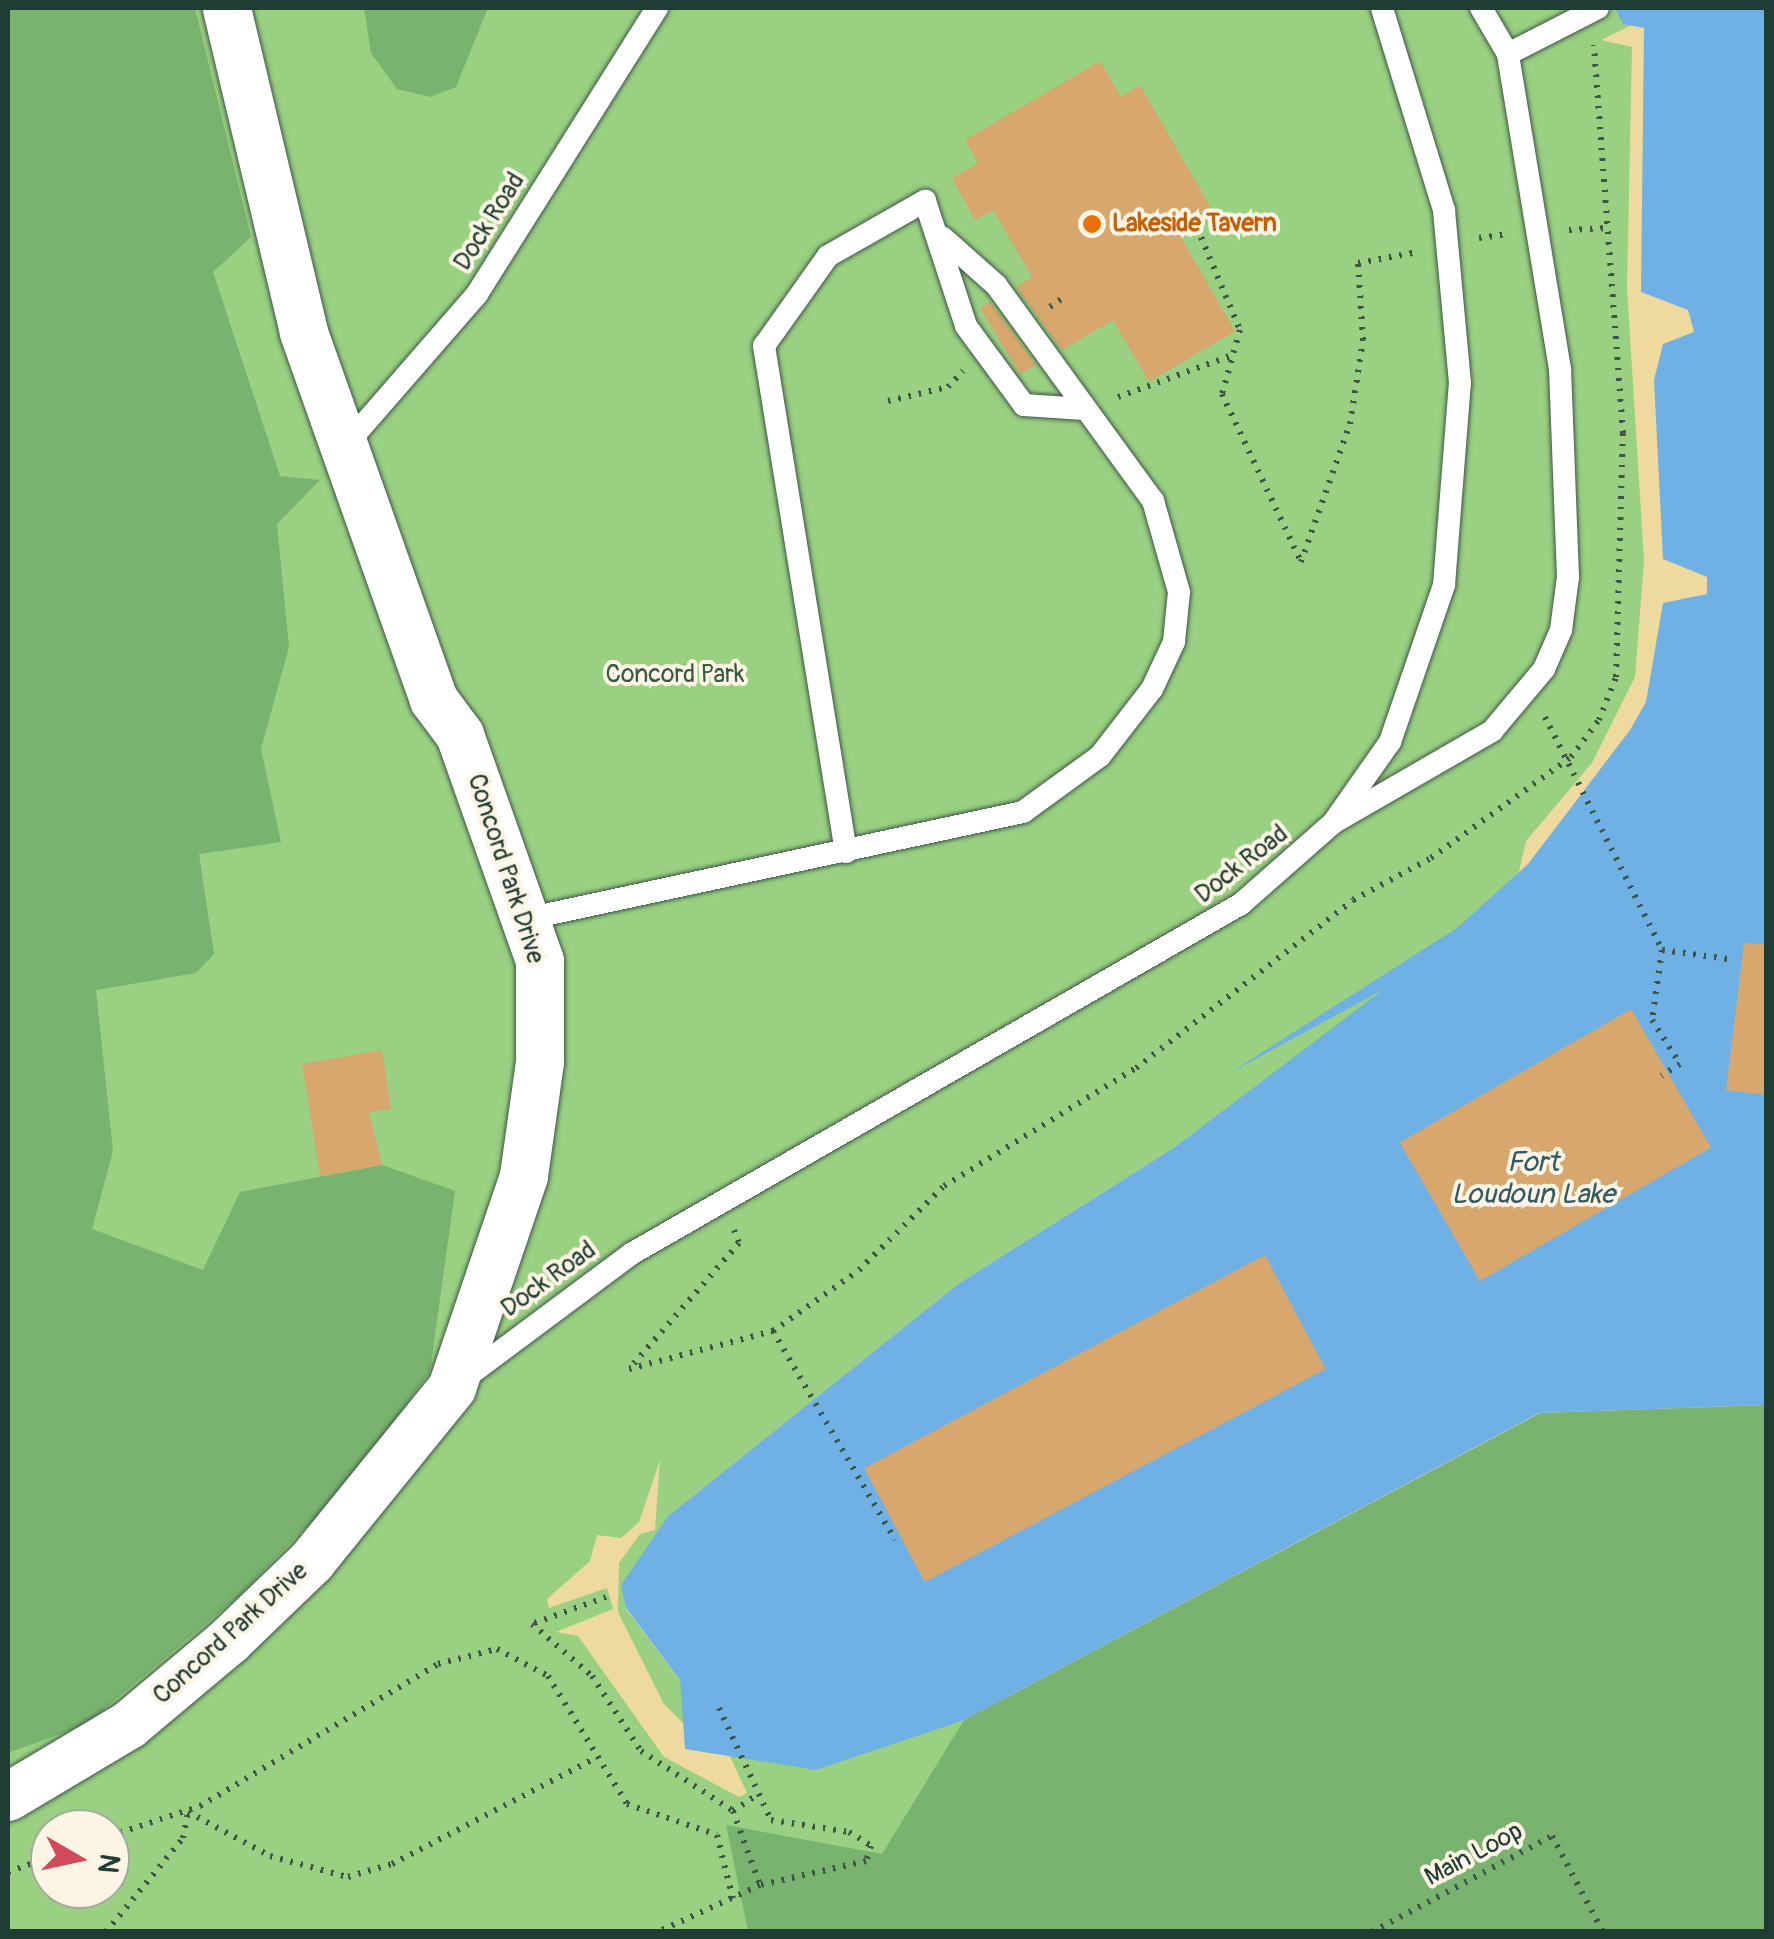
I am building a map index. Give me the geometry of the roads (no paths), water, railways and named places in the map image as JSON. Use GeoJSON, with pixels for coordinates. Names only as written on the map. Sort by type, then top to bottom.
{"type":"FeatureCollection","features":[{"type":"Feature","properties":{"kind":"street","name":"Concord Park Drive"},"geometry":{"type":"LineString","coordinates":[[8,1797],[129,1725],[229,1641],[312,1561],[452,1388],[524,1176],[540,1043],[540,960],[460,735],[434,700],[304,332],[227,8]]}},
{"type":"Feature","properties":{"kind":"lane","name":"Dock Road"},"geometry":{"type":"LineString","coordinates":[[345,446],[477,294],[657,8]]}},
{"type":"Feature","properties":{"kind":"lane","name":"Dock Road"},"geometry":{"type":"LineString","coordinates":[[452,1388],[631,1254],[1191,938],[1332,823],[1390,742],[1439,604],[1456,489],[1460,384],[1444,210],[1382,8]]}},
{"type":"Feature","properties":{"kind":"lane"},"geometry":{"type":"LineString","coordinates":[[1332,823],[1492,731],[1528,690],[1560,630],[1568,576],[1560,369],[1508,54],[1481,8]]}},
{"type":"Feature","properties":{"kind":"lane"},"geometry":{"type":"LineString","coordinates":[[1508,54],[1592,11]]}},
{"type":"Feature","properties":{"kind":"lane"},"geometry":{"type":"LineString","coordinates":[[846,852],[764,346],[828,256],[926,201],[944,238],[966,326],[1024,406],[1084,409]]}},
{"type":"Feature","properties":{"kind":"lane"},"geometry":{"type":"LineString","coordinates":[[526,919],[958,832],[1048,798],[1100,756],[1163,671],[1178,621],[1168,538],[1145,489],[996,284],[944,238]]}},
{"type":"Feature","properties":{"kind":"water","name":"Fort Loudoun Lake"},"geometry":{"type":"Polygon","coordinates":[[[1615,8],[1766,8],[1766,1405],[1539,1413],[964,1720],[816,1770],[685,1749],[680,1680],[626,1608],[621,1585],[668,1516],[958,1284],[1175,1147],[1384,989],[1228,1074],[1457,928],[1528,864],[1630,730],[1646,702],[1663,603],[1707,594],[1707,577],[1663,559],[1654,380],[1663,344],[1694,332],[1688,310],[1641,292],[1644,28],[1623,24],[1615,8]]]}},
{"type":"Feature","properties":{"kind":"place","name":"Lakeside Tavern"},"geometry":{"type":"Point","coordinates":[1092,224]}},
{"type":"Feature","properties":{"kind":"park label","name":"Concord Park"},"geometry":{"type":"Point","coordinates":[675,675]}}]}
